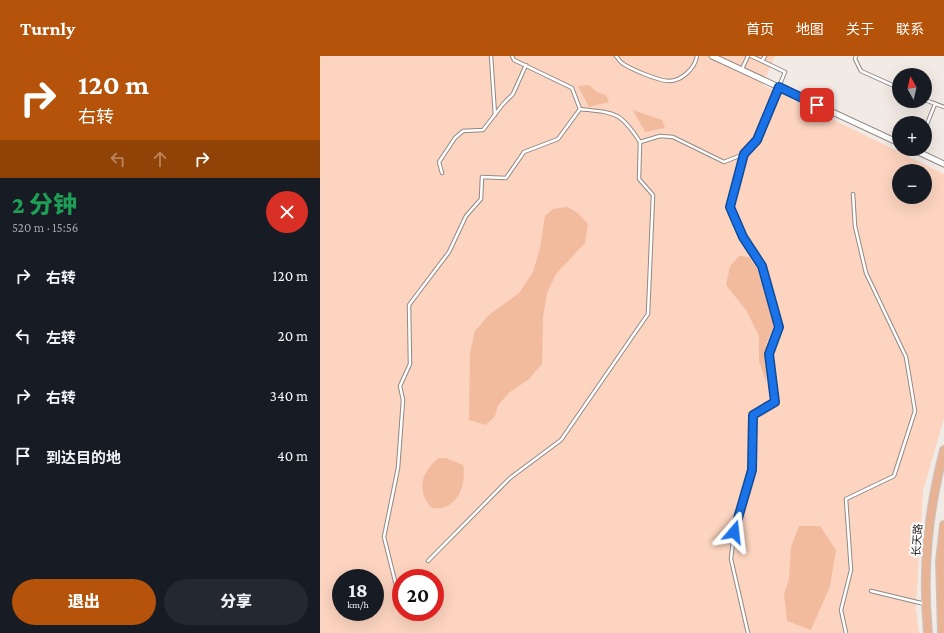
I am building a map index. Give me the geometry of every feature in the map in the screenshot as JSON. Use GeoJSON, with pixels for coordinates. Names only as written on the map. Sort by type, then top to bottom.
{"type":"FeatureCollection","features":[{"type":"Feature","properties":{"kind":"main road","name":"长天路"},"geometry":{"type":"LineString","coordinates":[[928,633],[925,604],[927,542],[933,492],[944,450]]}},
{"type":"Feature","properties":{"kind":"main road"},"geometry":{"type":"LineString","coordinates":[[943,632],[943,595],[940,561],[944,525]]}},
{"type":"Feature","properties":{"kind":"street"},"geometry":{"type":"LineString","coordinates":[[712,56],[892,140]]}},
{"type":"Feature","properties":{"kind":"street"},"geometry":{"type":"LineString","coordinates":[[927,156],[944,164]]}},
{"type":"Feature","properties":{"kind":"lane"},"geometry":{"type":"LineString","coordinates":[[491,56],[495,115]]}},
{"type":"Feature","properties":{"kind":"lane"},"geometry":{"type":"LineString","coordinates":[[512,56],[514,60],[572,88],[580,109]]}},
{"type":"Feature","properties":{"kind":"lane"},"geometry":{"type":"LineString","coordinates":[[616,56],[622,63],[669,81],[679,78],[689,72],[696,63],[696,56]]}},
{"type":"Feature","properties":{"kind":"lane"},"geometry":{"type":"LineString","coordinates":[[640,142],[660,136],[673,137],[724,162],[744,154],[757,140],[785,72],[749,56],[742,69]]}},
{"type":"Feature","properties":{"kind":"lane"},"geometry":{"type":"LineString","coordinates":[[762,61],[765,56]]}},
{"type":"Feature","properties":{"kind":"lane"},"geometry":{"type":"LineString","coordinates":[[856,56],[855,59],[861,71],[892,85]]}},
{"type":"Feature","properties":{"kind":"lane"},"geometry":{"type":"LineString","coordinates":[[442,173],[439,162],[455,138],[463,131],[483,130],[513,94],[526,65]]}},
{"type":"Feature","properties":{"kind":"lane"},"geometry":{"type":"LineString","coordinates":[[932,103],[944,107]]}},
{"type":"Feature","properties":{"kind":"lane"},"geometry":{"type":"LineString","coordinates":[[930,116],[935,104]]}},
{"type":"Feature","properties":{"kind":"lane"},"geometry":{"type":"LineString","coordinates":[[428,561],[510,478],[561,440],[648,314],[653,196],[640,179],[640,142],[628,123],[614,113],[580,109]]}},
{"type":"Feature","properties":{"kind":"lane"},"geometry":{"type":"LineString","coordinates":[[392,569],[384,537],[398,468],[403,400],[400,386],[410,364],[409,305],[449,252],[466,216],[481,199],[482,177],[506,178],[524,152],[558,139],[580,109]]}},
{"type":"Feature","properties":{"kind":"lane"},"geometry":{"type":"LineString","coordinates":[[744,154],[730,207],[743,237],[762,266],[779,327],[769,354],[775,402],[753,415],[752,470],[734,532],[731,559],[748,633]]}},
{"type":"Feature","properties":{"kind":"lane"},"geometry":{"type":"LineString","coordinates":[[846,633],[841,610],[851,570],[846,499],[894,476],[915,411],[906,357],[866,273],[854,226],[853,194]]}},
{"type":"Feature","properties":{"kind":"lane"},"geometry":{"type":"LineString","coordinates":[[871,591],[925,604]]}},
{"type":"Feature","properties":{"kind":"shaded area"},"geometry":{"type":"Polygon","coordinates":[[[320,56],[775,56],[763,85],[892,148],[892,156],[907,156],[924,164],[892,164],[892,204],[932,204],[932,168],[944,174],[944,418],[923,491],[916,609],[919,633],[320,633],[320,56]]]}},
{"type":"Feature","properties":{"kind":"shaded area"},"geometry":{"type":"Polygon","coordinates":[[[589,85],[597,92],[606,95],[609,102],[589,107],[578,86],[589,85]]]}},
{"type":"Feature","properties":{"kind":"shaded area"},"geometry":{"type":"Polygon","coordinates":[[[633,110],[662,120],[665,128],[645,132],[633,110]]]}},
{"type":"Feature","properties":{"kind":"shaded area"},"geometry":{"type":"Polygon","coordinates":[[[567,207],[578,213],[588,224],[585,243],[556,274],[547,293],[543,317],[542,364],[529,379],[510,392],[498,405],[495,416],[486,425],[469,420],[470,353],[475,331],[489,315],[519,293],[533,272],[540,248],[545,216],[553,209],[567,207]]]}},
{"type":"Feature","properties":{"kind":"shaded area"},"geometry":{"type":"Polygon","coordinates":[[[739,256],[749,257],[757,269],[774,324],[766,345],[766,382],[759,361],[759,336],[746,310],[726,285],[730,266],[739,256]]]}},
{"type":"Feature","properties":{"kind":"shaded area"},"geometry":{"type":"Polygon","coordinates":[[[439,458],[446,458],[463,465],[464,477],[459,495],[455,500],[445,507],[432,508],[427,502],[422,489],[428,469],[439,458]]]}},
{"type":"Feature","properties":{"kind":"shaded area"},"geometry":{"type":"Polygon","coordinates":[[[799,526],[820,526],[836,550],[830,586],[811,630],[787,621],[784,594],[789,579],[791,547],[799,526]]]}},
{"type":"Feature","properties":{"kind":"route"},"geometry":{"type":"LineString","coordinates":[[734,532],[752,470],[753,415],[775,402],[769,354],[779,327],[762,266],[743,237],[730,207],[744,154],[757,140],[779,87],[817,105]]}}]}
